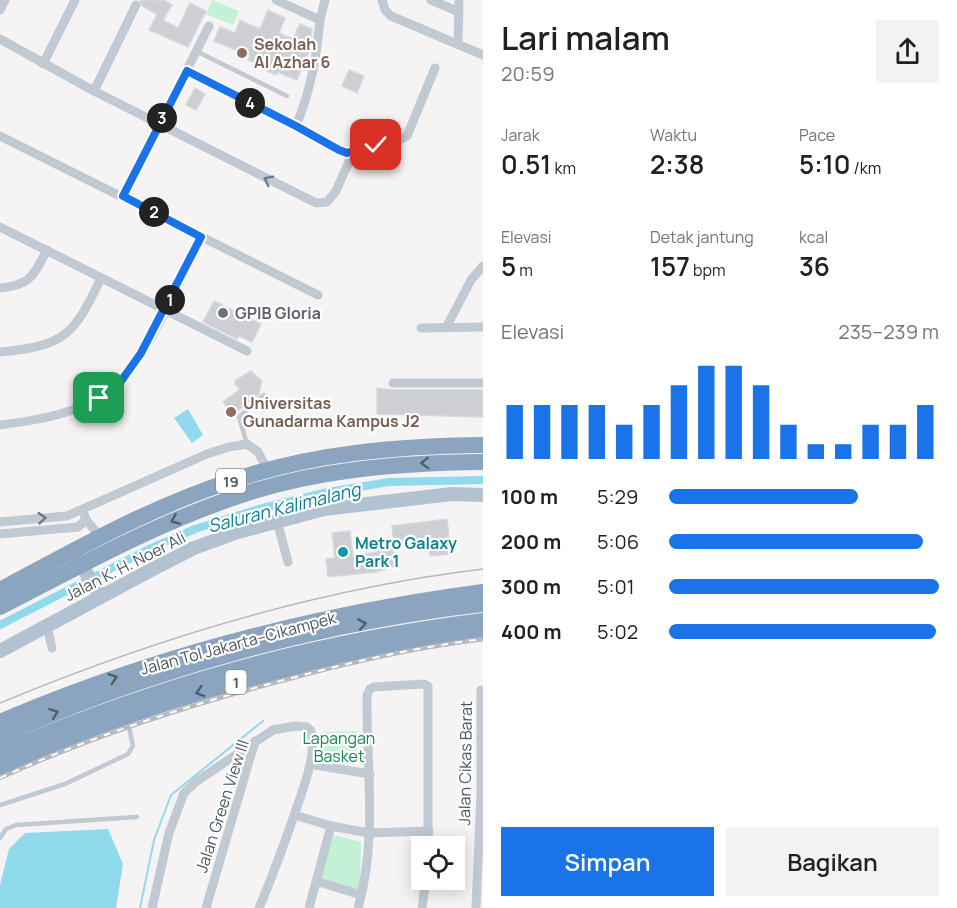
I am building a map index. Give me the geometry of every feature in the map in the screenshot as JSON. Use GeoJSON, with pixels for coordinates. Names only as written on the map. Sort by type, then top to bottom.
{"type":"FeatureCollection","features":[{"type":"Feature","properties":{"kind":"highway","name":"19"},"geometry":{"type":"LineString","coordinates":[[0,590],[117,528],[174,502],[231,480],[331,456],[419,446],[483,444]]}},
{"type":"Feature","properties":{"kind":"highway","name":"19"},"geometry":{"type":"LineString","coordinates":[[0,608],[123,543],[228,499],[324,474],[373,466],[483,462]]}},
{"type":"Feature","properties":{"kind":"highway","name":"Jalan Tol Jakarta–Cikampek"},"geometry":{"type":"LineString","coordinates":[[0,722],[83,688],[177,657],[238,640],[348,614],[483,592]]}},
{"type":"Feature","properties":{"kind":"highway","name":"1"},"geometry":{"type":"LineString","coordinates":[[0,736],[88,700],[225,656],[341,628],[483,604]]}},
{"type":"Feature","properties":{"kind":"highway","name":"1"},"geometry":{"type":"LineString","coordinates":[[0,753],[112,708],[221,672],[328,646],[483,621]]}},
{"type":"Feature","properties":{"kind":"highway","name":"1"},"geometry":{"type":"LineString","coordinates":[[0,767],[124,717],[268,673],[366,651],[483,633]]}},
{"type":"Feature","properties":{"kind":"main road"},"geometry":{"type":"LineString","coordinates":[[0,584],[148,509],[196,489],[266,467],[376,448],[419,444],[483,444]]}},
{"type":"Feature","properties":{"kind":"main road","name":"Jalan K. H. Noer Ali"},"geometry":{"type":"LineString","coordinates":[[0,651],[99,594],[213,540],[277,520],[324,509],[452,494],[483,495]]}},
{"type":"Feature","properties":{"kind":"main road"},"geometry":{"type":"LineString","coordinates":[[72,547],[99,594]]}},
{"type":"Feature","properties":{"kind":"street"},"geometry":{"type":"LineString","coordinates":[[0,10],[5,0]]}},
{"type":"Feature","properties":{"kind":"street"},"geometry":{"type":"LineString","coordinates":[[43,64],[75,0]]}},
{"type":"Feature","properties":{"kind":"street"},"geometry":{"type":"LineString","coordinates":[[276,0],[320,20]]}},
{"type":"Feature","properties":{"kind":"street"},"geometry":{"type":"LineString","coordinates":[[296,126],[305,104],[315,67],[320,20],[325,0]]}},
{"type":"Feature","properties":{"kind":"street"},"geometry":{"type":"LineString","coordinates":[[382,0],[385,10],[391,16],[483,55]]}},
{"type":"Feature","properties":{"kind":"street"},"geometry":{"type":"LineString","coordinates":[[431,0],[459,12]]}},
{"type":"Feature","properties":{"kind":"street"},"geometry":{"type":"LineString","coordinates":[[458,44],[459,0]]}},
{"type":"Feature","properties":{"kind":"street"},"geometry":{"type":"LineString","coordinates":[[94,91],[136,5]]}},
{"type":"Feature","properties":{"kind":"street"},"geometry":{"type":"LineString","coordinates":[[123,196],[209,26]]}},
{"type":"Feature","properties":{"kind":"street"},"geometry":{"type":"LineString","coordinates":[[0,39],[94,91],[316,203],[327,202],[333,196],[350,159],[347,153]]}},
{"type":"Feature","properties":{"kind":"street"},"geometry":{"type":"LineString","coordinates":[[187,71],[347,153],[397,141],[407,136],[435,68]]}},
{"type":"Feature","properties":{"kind":"street"},"geometry":{"type":"LineString","coordinates":[[0,136],[318,295]]}},
{"type":"Feature","properties":{"kind":"street"},"geometry":{"type":"LineString","coordinates":[[0,227],[247,351]]}},
{"type":"Feature","properties":{"kind":"street"},"geometry":{"type":"LineString","coordinates":[[0,425],[27,422],[66,412],[84,406],[109,392],[126,376],[141,353],[201,237]]}},
{"type":"Feature","properties":{"kind":"street"},"geometry":{"type":"LineString","coordinates":[[0,288],[21,284],[31,279],[47,250]]}},
{"type":"Feature","properties":{"kind":"street"},"geometry":{"type":"LineString","coordinates":[[446,328],[471,280],[483,267]]}},
{"type":"Feature","properties":{"kind":"street"},"geometry":{"type":"LineString","coordinates":[[0,352],[33,348],[57,341],[65,336],[86,310],[101,278]]}},
{"type":"Feature","properties":{"kind":"street"},"geometry":{"type":"LineString","coordinates":[[421,328],[483,327]]}},
{"type":"Feature","properties":{"kind":"street"},"geometry":{"type":"LineString","coordinates":[[393,383],[483,383]]}},
{"type":"Feature","properties":{"kind":"street"},"geometry":{"type":"LineString","coordinates":[[0,522],[67,516],[207,454],[230,447],[247,444],[258,452],[266,467]]}},
{"type":"Feature","properties":{"kind":"street"},"geometry":{"type":"LineString","coordinates":[[82,509],[86,520],[98,534]]}},
{"type":"Feature","properties":{"kind":"street"},"geometry":{"type":"LineString","coordinates":[[0,534],[78,527],[86,520]]}},
{"type":"Feature","properties":{"kind":"street"},"geometry":{"type":"LineString","coordinates":[[277,520],[288,562]]}},
{"type":"Feature","properties":{"kind":"street"},"geometry":{"type":"LineString","coordinates":[[46,626],[52,648]]}},
{"type":"Feature","properties":{"kind":"street"},"geometry":{"type":"LineString","coordinates":[[358,908],[369,832],[368,692],[378,686],[426,684],[429,689],[429,836]]}},
{"type":"Feature","properties":{"kind":"street","name":"Jalan Cikas Barat"},"geometry":{"type":"LineString","coordinates":[[476,908],[480,896],[481,690]]}},
{"type":"Feature","properties":{"kind":"street","name":"Jalan Green View III"},"geometry":{"type":"LineString","coordinates":[[206,908],[255,741],[273,730],[289,726],[307,727],[312,738],[310,768],[282,852],[259,908]]}},
{"type":"Feature","properties":{"kind":"street"},"geometry":{"type":"LineString","coordinates":[[152,908],[169,832],[184,792],[255,741]]}},
{"type":"Feature","properties":{"kind":"street"},"geometry":{"type":"LineString","coordinates":[[315,765],[370,774]]}},
{"type":"Feature","properties":{"kind":"street"},"geometry":{"type":"LineString","coordinates":[[301,817],[331,826],[369,832],[429,831]]}},
{"type":"Feature","properties":{"kind":"street"},"geometry":{"type":"LineString","coordinates":[[309,908],[331,826]]}},
{"type":"Feature","properties":{"kind":"street"},"geometry":{"type":"LineString","coordinates":[[316,881],[361,895]]}},
{"type":"Feature","properties":{"kind":"street"},"geometry":{"type":"LineString","coordinates":[[422,908],[424,890]]}},
{"type":"Feature","properties":{"kind":"lane"},"geometry":{"type":"LineString","coordinates":[[196,51],[287,96]]}},
{"type":"Feature","properties":{"kind":"lane"},"geometry":{"type":"LineString","coordinates":[[247,444],[239,417],[264,395]]}},
{"type":"Feature","properties":{"kind":"lane"},"geometry":{"type":"LineString","coordinates":[[0,805],[65,784],[128,754],[133,746],[129,727]]}},
{"type":"Feature","properties":{"kind":"lane"},"geometry":{"type":"LineString","coordinates":[[0,838],[6,829],[16,825],[137,817]]}},
{"type":"Feature","properties":{"kind":"green space"},"geometry":{"type":"Polygon","coordinates":[[[212,0],[239,11],[233,25],[206,14],[212,0]]]}},
{"type":"Feature","properties":{"kind":"green space","name":"Lapangan Basket"},"geometry":{"type":"Polygon","coordinates":[[[357,731],[356,764],[322,763],[323,732],[357,731]]]}},
{"type":"Feature","properties":{"kind":"green space"},"geometry":{"type":"Polygon","coordinates":[[[334,835],[361,842],[360,892],[319,877],[334,835]]]}},
{"type":"Feature","properties":{"kind":"water"},"geometry":{"type":"Polygon","coordinates":[[[188,409],[203,435],[192,443],[174,418],[188,409]]]}},
{"type":"Feature","properties":{"kind":"water"},"geometry":{"type":"Polygon","coordinates":[[[108,829],[123,864],[116,908],[0,908],[0,885],[9,849],[25,833],[108,829]]]}},
{"type":"Feature","properties":{"kind":"building"},"geometry":{"type":"Polygon","coordinates":[[[140,0],[164,0],[172,5],[163,20],[178,28],[190,3],[206,11],[188,47],[149,30],[157,14],[142,6],[140,0]]]}},
{"type":"Feature","properties":{"kind":"building"},"geometry":{"type":"Polygon","coordinates":[[[268,10],[285,18],[279,33],[293,39],[300,24],[312,29],[310,50],[297,80],[277,72],[276,75],[267,71],[269,68],[248,60],[250,56],[214,41],[220,27],[235,33],[240,20],[260,29],[268,10]]]}},
{"type":"Feature","properties":{"kind":"building"},"geometry":{"type":"Polygon","coordinates":[[[349,70],[364,76],[357,93],[342,86],[349,70]]]}},
{"type":"Feature","properties":{"kind":"building"},"geometry":{"type":"Polygon","coordinates":[[[195,88],[205,94],[196,110],[186,105],[195,88]]]}},
{"type":"Feature","properties":{"kind":"building","name":"GPIB Gloria"},"geometry":{"type":"Polygon","coordinates":[[[214,301],[261,324],[252,342],[239,336],[237,339],[203,322],[214,301]]]}},
{"type":"Feature","properties":{"kind":"building"},"geometry":{"type":"Polygon","coordinates":[[[251,371],[262,381],[259,394],[234,414],[223,402],[240,389],[235,384],[236,380],[251,371]]]}},
{"type":"Feature","properties":{"kind":"building"},"geometry":{"type":"Polygon","coordinates":[[[377,388],[483,390],[483,417],[377,414],[377,388]]]}},
{"type":"Feature","properties":{"kind":"building"},"geometry":{"type":"Polygon","coordinates":[[[447,519],[451,554],[430,556],[428,541],[394,545],[392,526],[447,519]]]}},
{"type":"Feature","properties":{"kind":"building","name":"Metro Galaxy Park 1"},"geometry":{"type":"Polygon","coordinates":[[[350,531],[353,556],[393,549],[397,566],[376,572],[328,577],[326,559],[335,558],[332,533],[350,531]]]}},
{"type":"Feature","properties":{"kind":"waterway","name":"Saluran Kalimalang"},"geometry":{"type":"LineString","coordinates":[[0,625],[147,550],[195,529],[259,509],[328,492],[389,482],[483,480]]}},
{"type":"Feature","properties":{"kind":"waterway"},"geometry":{"type":"LineString","coordinates":[[140,908],[154,840],[171,795],[263,721]]}},
{"type":"Feature","properties":{"kind":"tram line"},"geometry":{"type":"LineString","coordinates":[[0,703],[117,658],[298,603],[359,589],[483,569]]}},
{"type":"Feature","properties":{"kind":"railway"},"geometry":{"type":"LineString","coordinates":[[0,778],[107,734],[217,699],[363,660],[483,639]]}},
{"type":"Feature","properties":{"kind":"place","name":"Sekolah Al Azhar 6"},"geometry":{"type":"Point","coordinates":[242,53]}},
{"type":"Feature","properties":{"kind":"place","name":"GPIB Gloria"},"geometry":{"type":"Point","coordinates":[223,313]}},
{"type":"Feature","properties":{"kind":"place","name":"Universitas Gunadarma Kampus J2"},"geometry":{"type":"Point","coordinates":[231,412]}},
{"type":"Feature","properties":{"kind":"place","name":"Metro Galaxy Park 1"},"geometry":{"type":"Point","coordinates":[343,552]}},
{"type":"Feature","properties":{"kind":"route"},"geometry":{"type":"LineString","coordinates":[[99,398],[119,384],[141,353],[201,237],[123,196],[187,71],[339,150],[347,153],[376,145]]}}]}
